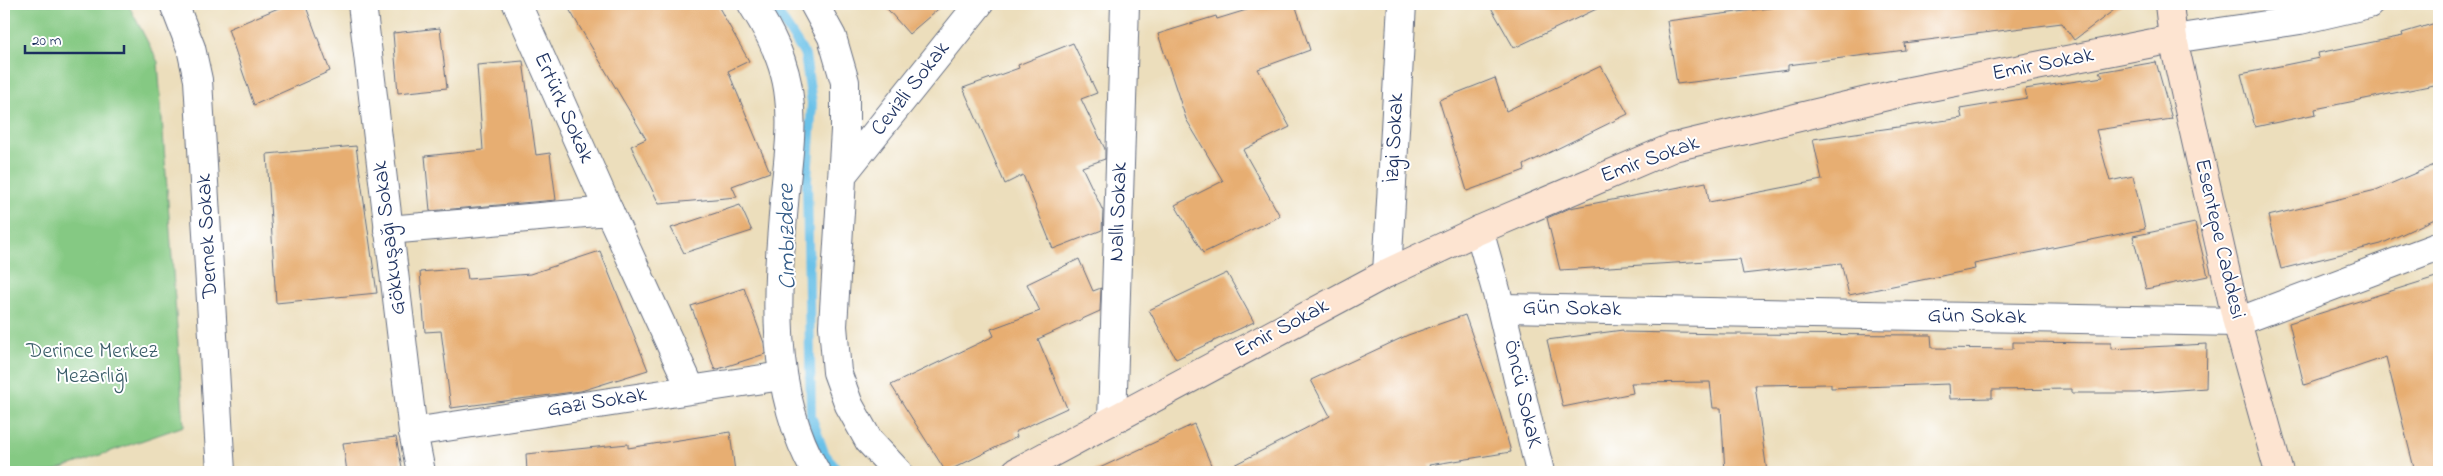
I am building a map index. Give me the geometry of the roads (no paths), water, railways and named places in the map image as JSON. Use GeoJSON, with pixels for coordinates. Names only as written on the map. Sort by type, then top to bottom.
{"type":"FeatureCollection","features":[{"type":"Feature","properties":{"kind":"street","name":"Dernek Sokak"},"geometry":{"type":"LineString","coordinates":[[174,4],[191,48],[198,80],[221,472]]}},
{"type":"Feature","properties":{"kind":"street","name":"Gökkuşağı Sokak"},"geometry":{"type":"LineString","coordinates":[[362,4],[413,432],[421,472]]}},
{"type":"Feature","properties":{"kind":"street","name":"Ertürk Sokak"},"geometry":{"type":"LineString","coordinates":[[517,4],[691,389]]}},
{"type":"Feature","properties":{"kind":"street"},"geometry":{"type":"LineString","coordinates":[[752,4],[770,32],[783,65],[790,96],[790,128],[782,231],[778,320],[782,376],[794,427],[816,472]]}},
{"type":"Feature","properties":{"kind":"street"},"geometry":{"type":"LineString","coordinates":[[814,4],[832,37],[845,82],[843,174],[834,326],[837,372],[849,405],[868,441],[898,472]]}},
{"type":"Feature","properties":{"kind":"street","name":"Cevizli Sokak"},"geometry":{"type":"LineString","coordinates":[[843,174],[979,4]]}},
{"type":"Feature","properties":{"kind":"street","name":"Nallı Sokak"},"geometry":{"type":"LineString","coordinates":[[1112,421],[1125,4]]}},
{"type":"Feature","properties":{"kind":"street","name":"İzgi Sokak"},"geometry":{"type":"LineString","coordinates":[[1387,273],[1402,4]]}},
{"type":"Feature","properties":{"kind":"street","name":"Esentepe Caddesi"},"geometry":{"type":"LineString","coordinates":[[2169,4],[2173,39],[2237,322],[2279,472]]}},
{"type":"Feature","properties":{"kind":"street","name":"Emir Sokak"},"geometry":{"type":"LineString","coordinates":[[1016,472],[1387,273],[1479,230],[1674,147],[1900,93],[2173,39],[2300,20],[2369,4]]}},
{"type":"Feature","properties":{"kind":"street"},"geometry":{"type":"LineString","coordinates":[[388,230],[609,211]]}},
{"type":"Feature","properties":{"kind":"street","name":"Öncü SokaK"},"geometry":{"type":"LineString","coordinates":[[1479,230],[1501,308],[1540,472]]}},
{"type":"Feature","properties":{"kind":"street","name":"Gün Sokak"},"geometry":{"type":"LineString","coordinates":[[1501,308],[2237,322],[2439,246]]}},
{"type":"Feature","properties":{"kind":"street","name":"Gazi Sokak"},"geometry":{"type":"LineString","coordinates":[[413,432],[782,376]]}},
{"type":"Feature","properties":{"kind":"waterway","name":"Cımbızdere"},"geometry":{"type":"LineString","coordinates":[[772,4],[805,55],[812,103],[807,180],[811,416],[824,453],[838,472]]}},
{"type":"Feature","properties":{"kind":"park label","name":"Derince Merkez Mezarlığı"},"geometry":{"type":"Point","coordinates":[92,365]}}]}
